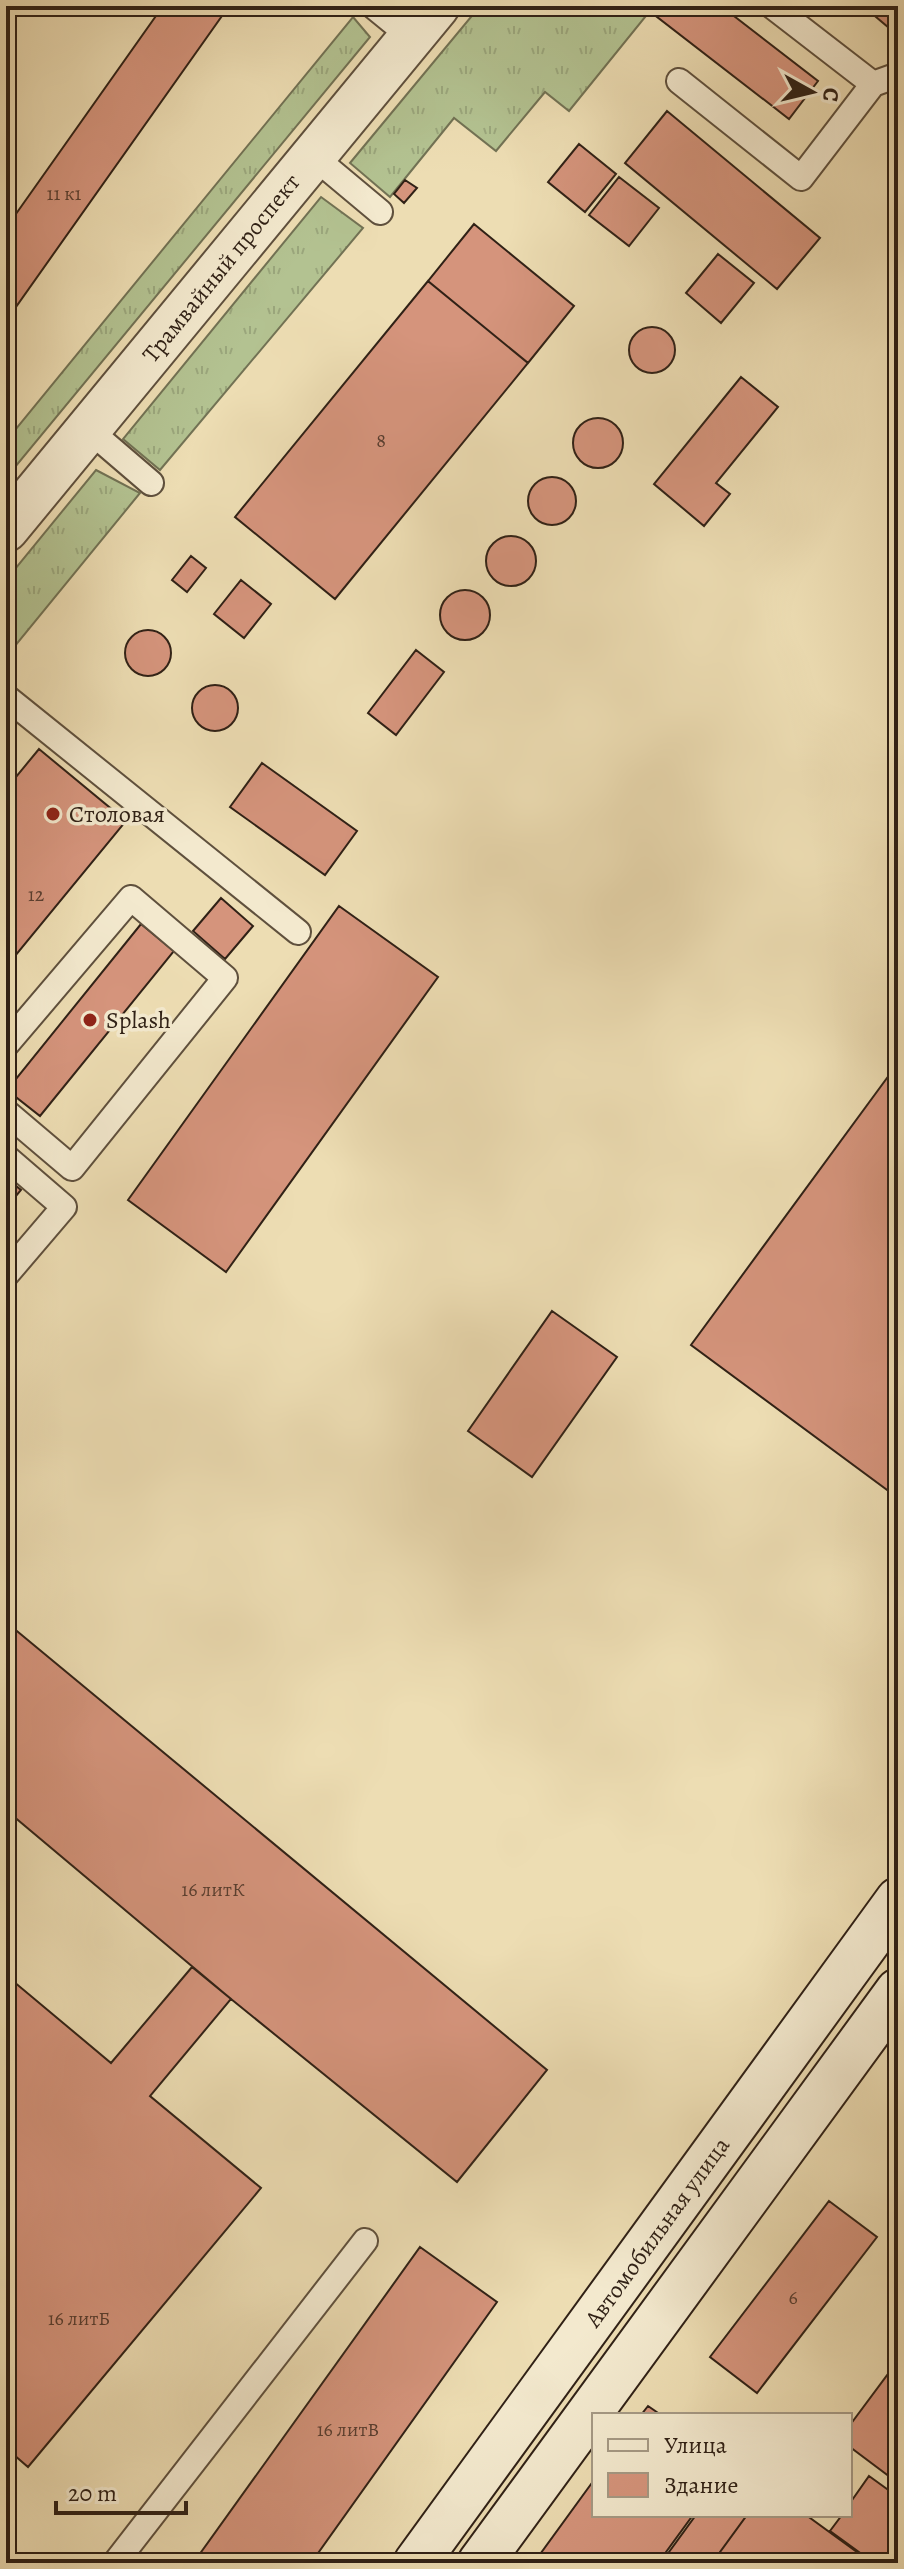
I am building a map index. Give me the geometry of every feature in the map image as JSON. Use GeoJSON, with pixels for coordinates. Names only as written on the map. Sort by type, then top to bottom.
{"type":"FeatureCollection","features":[{"type":"Feature","properties":{"kind":"main road","name":"Трамвайный проспект"},"geometry":{"type":"LineString","coordinates":[[6,529],[424,22]]}},
{"type":"Feature","properties":{"kind":"main road","name":"Автомобильная улица"},"geometry":{"type":"LineString","coordinates":[[416,2563],[898,1900]]}},
{"type":"Feature","properties":{"kind":"main road"},"geometry":{"type":"LineString","coordinates":[[480,2563],[898,1991]]}},
{"type":"Feature","properties":{"kind":"lane"},"geometry":{"type":"LineString","coordinates":[[373,6],[424,22]]}},
{"type":"Feature","properties":{"kind":"lane"},"geometry":{"type":"LineString","coordinates":[[772,6],[873,84]]}},
{"type":"Feature","properties":{"kind":"lane"},"geometry":{"type":"LineString","coordinates":[[679,81],[801,178],[873,84],[898,75]]}},
{"type":"Feature","properties":{"kind":"lane"},"geometry":{"type":"LineString","coordinates":[[313,156],[380,212]]}},
{"type":"Feature","properties":{"kind":"lane"},"geometry":{"type":"LineString","coordinates":[[88,429],[151,483]]}},
{"type":"Feature","properties":{"kind":"lane"},"geometry":{"type":"LineString","coordinates":[[6,697],[298,932]]}},
{"type":"Feature","properties":{"kind":"lane"},"geometry":{"type":"LineString","coordinates":[[6,1045],[131,898],[225,978],[72,1168],[6,1112]]}},
{"type":"Feature","properties":{"kind":"lane"},"geometry":{"type":"LineString","coordinates":[[6,1157],[64,1207],[6,1275]]}},
{"type":"Feature","properties":{"kind":"lane"},"geometry":{"type":"LineString","coordinates":[[115,2563],[365,2241]]}},
{"type":"Feature","properties":{"kind":"green space"},"geometry":{"type":"Polygon","coordinates":[[[480,6],[654,6],[569,111],[545,92],[496,151],[454,118],[390,197],[350,163],[480,6]]]}},
{"type":"Feature","properties":{"kind":"green space"},"geometry":{"type":"Polygon","coordinates":[[[353,17],[370,37],[6,478],[6,441],[353,17]]]}},
{"type":"Feature","properties":{"kind":"green space"},"geometry":{"type":"Polygon","coordinates":[[[321,197],[363,228],[160,470],[123,439],[321,197]]]}},
{"type":"Feature","properties":{"kind":"green space"},"geometry":{"type":"Polygon","coordinates":[[[96,470],[140,493],[6,657],[6,580],[96,470]]]}},
{"type":"Feature","properties":{"kind":"building"},"geometry":{"type":"Polygon","coordinates":[[[163,6],[229,6],[6,321],[6,228],[163,6]]]}},
{"type":"Feature","properties":{"kind":"building"},"geometry":{"type":"Polygon","coordinates":[[[658,6],[721,6],[818,81],[789,119],[652,13],[658,6]]]}},
{"type":"Feature","properties":{"kind":"building"},"geometry":{"type":"Polygon","coordinates":[[[863,6],[898,6],[898,29],[895,33],[863,6]]]}},
{"type":"Feature","properties":{"kind":"building"},"geometry":{"type":"Polygon","coordinates":[[[667,111],[820,238],[777,289],[625,163],[667,111]]]}},
{"type":"Feature","properties":{"kind":"building"},"geometry":{"type":"Polygon","coordinates":[[[579,144],[616,174],[585,212],[548,182],[579,144]]]}},
{"type":"Feature","properties":{"kind":"building"},"geometry":{"type":"Polygon","coordinates":[[[619,177],[659,208],[629,246],[589,215],[619,177]]]}},
{"type":"Feature","properties":{"kind":"building"},"geometry":{"type":"Polygon","coordinates":[[[405,180],[417,188],[404,203],[394,194],[405,180]]]}},
{"type":"Feature","properties":{"kind":"building"},"geometry":{"type":"Polygon","coordinates":[[[474,224],[574,306],[528,363],[428,281],[474,224]]]}},
{"type":"Feature","properties":{"kind":"building"},"geometry":{"type":"Polygon","coordinates":[[[718,254],[754,283],[721,323],[686,293],[718,254]]]}},
{"type":"Feature","properties":{"kind":"building"},"geometry":{"type":"Polygon","coordinates":[[[428,281],[528,363],[335,599],[235,517],[428,281]]]}},
{"type":"Feature","properties":{"kind":"building"},"geometry":{"type":"Polygon","coordinates":[[[652,327],[668,334],[675,350],[668,366],[652,373],[636,366],[629,350],[636,334],[652,327]]]}},
{"type":"Feature","properties":{"kind":"building"},"geometry":{"type":"Polygon","coordinates":[[[741,377],[778,407],[716,483],[730,494],[704,526],[654,484],[741,377]]]}},
{"type":"Feature","properties":{"kind":"building"},"geometry":{"type":"Polygon","coordinates":[[[588,419],[608,419],[622,433],[622,453],[608,467],[588,467],[574,453],[574,433],[588,419]]]}},
{"type":"Feature","properties":{"kind":"building"},"geometry":{"type":"Polygon","coordinates":[[[552,477],[569,484],[576,501],[569,518],[552,525],[535,518],[528,501],[535,484],[552,477]]]}},
{"type":"Feature","properties":{"kind":"building"},"geometry":{"type":"Polygon","coordinates":[[[511,536],[528,544],[536,561],[528,578],[511,586],[494,578],[486,561],[494,544],[511,536]]]}},
{"type":"Feature","properties":{"kind":"building"},"geometry":{"type":"Polygon","coordinates":[[[191,556],[206,568],[187,592],[172,580],[191,556]]]}},
{"type":"Feature","properties":{"kind":"building"},"geometry":{"type":"Polygon","coordinates":[[[241,580],[271,604],[244,638],[214,614],[241,580]]]}},
{"type":"Feature","properties":{"kind":"building"},"geometry":{"type":"Polygon","coordinates":[[[465,590],[482,598],[490,615],[482,632],[465,640],[448,632],[440,615],[448,598],[465,590]]]}},
{"type":"Feature","properties":{"kind":"building"},"geometry":{"type":"Polygon","coordinates":[[[148,630],[164,637],[171,653],[164,669],[148,676],[132,669],[125,653],[132,637],[148,630]]]}},
{"type":"Feature","properties":{"kind":"building"},"geometry":{"type":"Polygon","coordinates":[[[416,650],[444,672],[396,735],[368,713],[416,650]]]}},
{"type":"Feature","properties":{"kind":"building"},"geometry":{"type":"Polygon","coordinates":[[[215,685],[231,692],[238,708],[231,724],[215,731],[199,724],[192,708],[199,692],[215,685]]]}},
{"type":"Feature","properties":{"kind":"building"},"geometry":{"type":"Polygon","coordinates":[[[39,749],[126,821],[6,967],[6,789],[39,749]]]}},
{"type":"Feature","properties":{"kind":"building"},"geometry":{"type":"Polygon","coordinates":[[[262,763],[357,831],[325,875],[230,807],[262,763]]]}},
{"type":"Feature","properties":{"kind":"building"},"geometry":{"type":"Polygon","coordinates":[[[221,898],[253,926],[225,959],[193,931],[221,898]]]}},
{"type":"Feature","properties":{"kind":"building"},"geometry":{"type":"Polygon","coordinates":[[[339,906],[438,977],[226,1272],[128,1200],[339,906]]]}},
{"type":"Feature","properties":{"kind":"building","name":"Splash"},"geometry":{"type":"Polygon","coordinates":[[[141,924],[174,951],[40,1116],[7,1090],[141,924]]]}},
{"type":"Feature","properties":{"kind":"building"},"geometry":{"type":"Polygon","coordinates":[[[898,1063],[898,1498],[691,1345],[898,1063]]]}},
{"type":"Feature","properties":{"kind":"building"},"geometry":{"type":"Polygon","coordinates":[[[6,1178],[21,1190],[6,1208],[6,1178]]]}},
{"type":"Feature","properties":{"kind":"building"},"geometry":{"type":"Polygon","coordinates":[[[552,1311],[617,1357],[532,1477],[468,1431],[552,1311]]]}},
{"type":"Feature","properties":{"kind":"building"},"geometry":{"type":"Polygon","coordinates":[[[6,1622],[547,2070],[457,2182],[231,1999],[6,1810],[6,1622]]]}},
{"type":"Feature","properties":{"kind":"building"},"geometry":{"type":"Polygon","coordinates":[[[192,1967],[231,1999],[150,2096],[261,2188],[28,2467],[6,2448],[6,1978],[111,2063],[192,1967]]]}},
{"type":"Feature","properties":{"kind":"building"},"geometry":{"type":"Polygon","coordinates":[[[829,2201],[877,2237],[757,2393],[710,2357],[829,2201]]]}},
{"type":"Feature","properties":{"kind":"building"},"geometry":{"type":"Polygon","coordinates":[[[420,2247],[497,2302],[311,2563],[210,2563],[199,2555],[420,2247]]]}},
{"type":"Feature","properties":{"kind":"building"},"geometry":{"type":"Polygon","coordinates":[[[888,2374],[898,2381],[898,2483],[852,2448],[852,2422],[888,2374]]]}},
{"type":"Feature","properties":{"kind":"building"},"geometry":{"type":"Polygon","coordinates":[[[648,2406],[658,2413],[643,2413],[648,2406]]]}},
{"type":"Feature","properties":{"kind":"building"},"geometry":{"type":"Polygon","coordinates":[[[869,2476],[898,2497],[898,2563],[874,2563],[830,2531],[840,2517],[852,2517],[852,2500],[869,2476]]]}},
{"type":"Feature","properties":{"kind":"building"},"geometry":{"type":"Polygon","coordinates":[[[592,2483],[592,2517],[692,2517],[658,2563],[546,2563],[538,2557],[592,2483]]]}},
{"type":"Feature","properties":{"kind":"building"},"geometry":{"type":"Polygon","coordinates":[[[695,2517],[746,2517],[712,2563],[684,2563],[669,2552],[695,2517]]]}},
{"type":"Feature","properties":{"kind":"building"},"geometry":{"type":"Polygon","coordinates":[[[746,2517],[809,2517],[872,2563],[712,2563],[746,2517]]]}},
{"type":"Feature","properties":{"kind":"place","name":"Столовая"},"geometry":{"type":"Point","coordinates":[53,814]}},
{"type":"Feature","properties":{"kind":"place","name":"Splash"},"geometry":{"type":"Point","coordinates":[90,1020]}}]}
